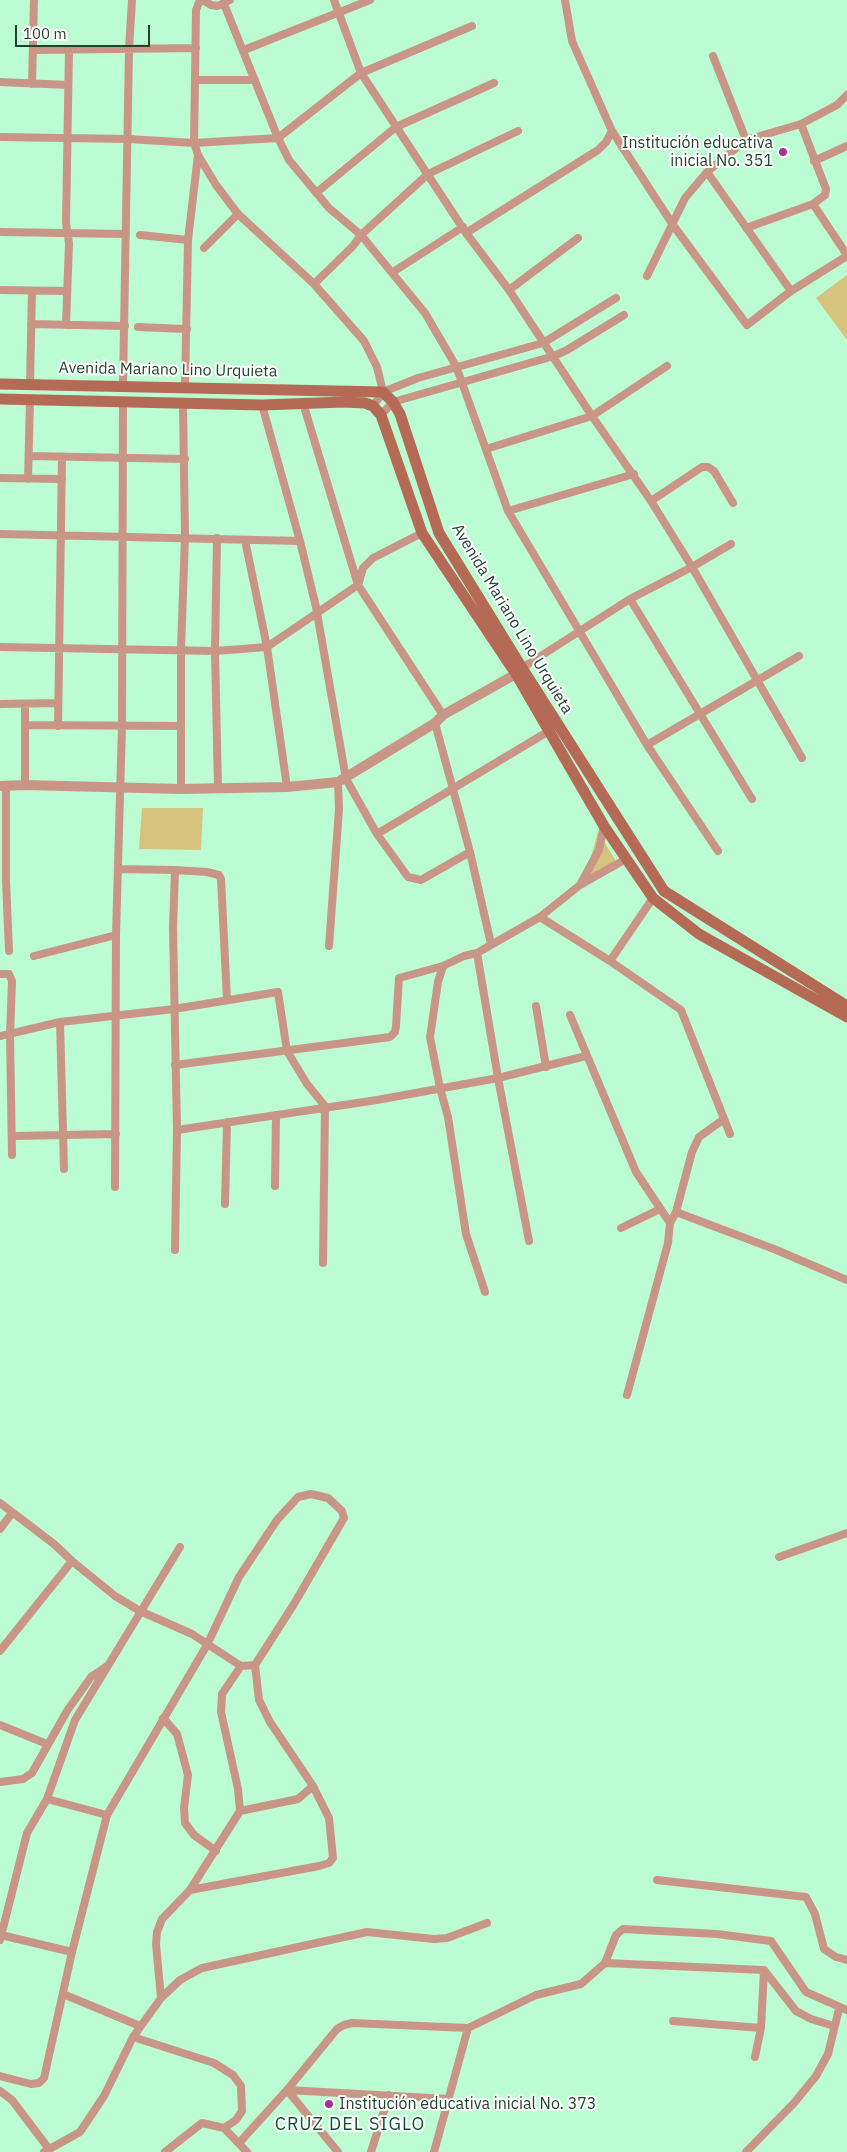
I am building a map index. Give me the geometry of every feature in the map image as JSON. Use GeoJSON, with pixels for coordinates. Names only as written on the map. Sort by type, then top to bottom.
{"type":"FeatureCollection","features":[{"type":"Feature","properties":{"kind":"main road","name":"Avenida Mariano Lino Urquieta"},"geometry":{"type":"LineString","coordinates":[[0,384],[185,386],[383,392],[393,402],[400,414],[439,533],[519,671],[549,731],[604,826],[653,898],[699,934],[847,1017]]}},
{"type":"Feature","properties":{"kind":"main road","name":"Avenida Mariano Lino Urquieta"},"geometry":{"type":"LineString","coordinates":[[0,399],[262,405],[344,402],[364,403],[377,411],[422,532],[519,671],[664,891],[847,1006]]}},
{"type":"Feature","properties":{"kind":"street"},"geometry":{"type":"LineString","coordinates":[[32,84],[34,0]]}},
{"type":"Feature","properties":{"kind":"street"},"geometry":{"type":"LineString","coordinates":[[123,385],[129,49],[132,0]]}},
{"type":"Feature","properties":{"kind":"street"},"geometry":{"type":"LineString","coordinates":[[377,411],[383,392],[377,366],[364,341],[314,284],[238,214],[216,186],[198,155],[194,143],[196,10],[201,0],[211,5],[227,2],[278,138],[290,160],[338,217],[361,235],[425,313],[456,366],[463,382],[508,511],[647,745],[718,851]]}},
{"type":"Feature","properties":{"kind":"street"},"geometry":{"type":"LineString","coordinates":[[334,0],[361,73],[465,230],[510,290],[592,416],[634,474],[692,567],[802,758]]}},
{"type":"Feature","properties":{"kind":"street"},"geometry":{"type":"LineString","coordinates":[[244,50],[370,0]]}},
{"type":"Feature","properties":{"kind":"street"},"geometry":{"type":"LineString","coordinates":[[565,0],[572,41],[612,131],[673,225],[747,324],[791,291],[847,256],[813,204]]}},
{"type":"Feature","properties":{"kind":"street"},"geometry":{"type":"LineString","coordinates":[[0,137],[128,139],[194,143],[278,138],[361,73],[472,26]]}},
{"type":"Feature","properties":{"kind":"street"},"geometry":{"type":"LineString","coordinates":[[33,50],[196,48]]}},
{"type":"Feature","properties":{"kind":"street"},"geometry":{"type":"LineString","coordinates":[[66,325],[69,50]]}},
{"type":"Feature","properties":{"kind":"street"},"geometry":{"type":"LineString","coordinates":[[713,56],[746,140]]}},
{"type":"Feature","properties":{"kind":"street"},"geometry":{"type":"LineString","coordinates":[[195,80],[255,80]]}},
{"type":"Feature","properties":{"kind":"street"},"geometry":{"type":"LineString","coordinates":[[0,82],[68,85]]}},
{"type":"Feature","properties":{"kind":"street"},"geometry":{"type":"LineString","coordinates":[[316,193],[396,127],[494,83]]}},
{"type":"Feature","properties":{"kind":"street"},"geometry":{"type":"LineString","coordinates":[[647,276],[685,198],[707,172],[746,140],[800,124],[837,104],[847,96]]}},
{"type":"Feature","properties":{"kind":"street"},"geometry":{"type":"LineString","coordinates":[[746,228],[813,204],[826,192],[800,124]]}},
{"type":"Feature","properties":{"kind":"street"},"geometry":{"type":"LineString","coordinates":[[314,284],[353,246],[361,235],[428,174],[518,131]]}},
{"type":"Feature","properties":{"kind":"street"},"geometry":{"type":"LineString","coordinates":[[393,272],[598,150],[606,142],[612,131]]}},
{"type":"Feature","properties":{"kind":"street"},"geometry":{"type":"LineString","coordinates":[[814,161],[847,146]]}},
{"type":"Feature","properties":{"kind":"street"},"geometry":{"type":"LineString","coordinates":[[185,386],[188,240],[198,155]]}},
{"type":"Feature","properties":{"kind":"street"},"geometry":{"type":"LineString","coordinates":[[707,172],[791,291]]}},
{"type":"Feature","properties":{"kind":"street"},"geometry":{"type":"LineString","coordinates":[[204,248],[238,214]]}},
{"type":"Feature","properties":{"kind":"street"},"geometry":{"type":"LineString","coordinates":[[0,232],[126,234]]}},
{"type":"Feature","properties":{"kind":"street"},"geometry":{"type":"LineString","coordinates":[[140,235],[188,240]]}},
{"type":"Feature","properties":{"kind":"street"},"geometry":{"type":"LineString","coordinates":[[510,290],[578,238]]}},
{"type":"Feature","properties":{"kind":"street"},"geometry":{"type":"LineString","coordinates":[[0,290],[67,291]]}},
{"type":"Feature","properties":{"kind":"street"},"geometry":{"type":"LineString","coordinates":[[30,384],[32,291]]}},
{"type":"Feature","properties":{"kind":"street"},"geometry":{"type":"LineString","coordinates":[[383,392],[456,366],[543,343],[616,298]]}},
{"type":"Feature","properties":{"kind":"street"},"geometry":{"type":"LineString","coordinates":[[377,411],[393,402],[554,356],[624,315]]}},
{"type":"Feature","properties":{"kind":"street"},"geometry":{"type":"LineString","coordinates":[[32,324],[125,326]]}},
{"type":"Feature","properties":{"kind":"street"},"geometry":{"type":"LineString","coordinates":[[138,326],[187,329]]}},
{"type":"Feature","properties":{"kind":"street"},"geometry":{"type":"LineString","coordinates":[[486,449],[592,416],[667,366]]}},
{"type":"Feature","properties":{"kind":"street"},"geometry":{"type":"LineString","coordinates":[[28,478],[30,400]]}},
{"type":"Feature","properties":{"kind":"street"},"geometry":{"type":"LineString","coordinates":[[115,1187],[116,934],[122,726],[123,401]]}},
{"type":"Feature","properties":{"kind":"street"},"geometry":{"type":"LineString","coordinates":[[181,789],[181,649],[185,537],[183,403]]}},
{"type":"Feature","properties":{"kind":"street"},"geometry":{"type":"LineString","coordinates":[[303,404],[358,585],[439,719],[453,788],[491,944]]}},
{"type":"Feature","properties":{"kind":"street"},"geometry":{"type":"LineString","coordinates":[[262,405],[300,541],[317,614],[342,780],[338,809],[329,946]]}},
{"type":"Feature","properties":{"kind":"street"},"geometry":{"type":"LineString","coordinates":[[29,456],[185,459]]}},
{"type":"Feature","properties":{"kind":"street"},"geometry":{"type":"LineString","coordinates":[[58,726],[62,457]]}},
{"type":"Feature","properties":{"kind":"street"},"geometry":{"type":"LineString","coordinates":[[651,501],[702,467],[708,467],[714,471],[733,503]]}},
{"type":"Feature","properties":{"kind":"street"},"geometry":{"type":"LineString","coordinates":[[508,511],[634,474]]}},
{"type":"Feature","properties":{"kind":"street"},"geometry":{"type":"LineString","coordinates":[[0,478],[62,479]]}},
{"type":"Feature","properties":{"kind":"street"},"geometry":{"type":"LineString","coordinates":[[0,647],[215,650],[266,647],[358,585],[363,568],[373,558],[422,532]]}},
{"type":"Feature","properties":{"kind":"street"},"geometry":{"type":"LineString","coordinates":[[0,534],[300,541]]}},
{"type":"Feature","properties":{"kind":"street"},"geometry":{"type":"LineString","coordinates":[[217,538],[215,650],[218,788]]}},
{"type":"Feature","properties":{"kind":"street"},"geometry":{"type":"LineString","coordinates":[[246,540],[266,647],[287,787]]}},
{"type":"Feature","properties":{"kind":"street"},"geometry":{"type":"LineString","coordinates":[[9,951],[3,786],[181,789],[287,787],[342,780],[519,671],[630,599],[692,567],[731,544]]}},
{"type":"Feature","properties":{"kind":"street"},"geometry":{"type":"LineString","coordinates":[[630,599],[752,799]]}},
{"type":"Feature","properties":{"kind":"street"},"geometry":{"type":"LineString","coordinates":[[647,745],[799,656]]}},
{"type":"Feature","properties":{"kind":"street"},"geometry":{"type":"LineString","coordinates":[[0,704],[58,703]]}},
{"type":"Feature","properties":{"kind":"street"},"geometry":{"type":"LineString","coordinates":[[25,704],[25,785]]}},
{"type":"Feature","properties":{"kind":"street"},"geometry":{"type":"LineString","coordinates":[[25,725],[181,726]]}},
{"type":"Feature","properties":{"kind":"street"},"geometry":{"type":"LineString","coordinates":[[377,834],[549,731]]}},
{"type":"Feature","properties":{"kind":"street"},"geometry":{"type":"LineString","coordinates":[[342,780],[404,873],[417,880],[470,852]]}},
{"type":"Feature","properties":{"kind":"street"},"geometry":{"type":"LineString","coordinates":[[580,885],[598,850],[604,826]]}},
{"type":"Feature","properties":{"kind":"street"},"geometry":{"type":"LineString","coordinates":[[175,1065],[390,1037],[395,1032],[396,1026],[399,978],[443,966],[464,956],[477,953],[540,917],[580,885],[626,859]]}},
{"type":"Feature","properties":{"kind":"street"},"geometry":{"type":"LineString","coordinates":[[118,869],[176,870],[219,875],[221,879],[227,999]]}},
{"type":"Feature","properties":{"kind":"street"},"geometry":{"type":"LineString","coordinates":[[175,1250],[176,1130],[173,928],[176,870]]}},
{"type":"Feature","properties":{"kind":"street"},"geometry":{"type":"LineString","coordinates":[[610,961],[653,898]]}},
{"type":"Feature","properties":{"kind":"street"},"geometry":{"type":"LineString","coordinates":[[540,917],[610,961],[681,1010],[730,1134]]}},
{"type":"Feature","properties":{"kind":"street"},"geometry":{"type":"LineString","coordinates":[[34,956],[116,934]]}},
{"type":"Feature","properties":{"kind":"street"},"geometry":{"type":"LineString","coordinates":[[477,953],[498,1078],[530,1241]]}},
{"type":"Feature","properties":{"kind":"street"},"geometry":{"type":"LineString","coordinates":[[443,966],[438,982],[430,1037],[448,1117],[466,1234],[486,1292]]}},
{"type":"Feature","properties":{"kind":"street"},"geometry":{"type":"LineString","coordinates":[[0,974],[6,973],[12,977],[10,1035],[12,1155]]}},
{"type":"Feature","properties":{"kind":"street"},"geometry":{"type":"LineString","coordinates":[[0,1036],[60,1022],[174,1009],[278,992],[287,1051],[325,1106],[323,1263]]}},
{"type":"Feature","properties":{"kind":"street"},"geometry":{"type":"LineString","coordinates":[[536,1006],[546,1068]]}},
{"type":"Feature","properties":{"kind":"street"},"geometry":{"type":"LineString","coordinates":[[570,1015],[636,1172],[670,1224]]}},
{"type":"Feature","properties":{"kind":"street"},"geometry":{"type":"LineString","coordinates":[[60,1022],[64,1169]]}},
{"type":"Feature","properties":{"kind":"street"},"geometry":{"type":"LineString","coordinates":[[176,1130],[325,1106],[377,1100],[546,1068],[586,1056]]}},
{"type":"Feature","properties":{"kind":"street"},"geometry":{"type":"LineString","coordinates":[[275,1186],[276,1115]]}},
{"type":"Feature","properties":{"kind":"street"},"geometry":{"type":"LineString","coordinates":[[627,1395],[668,1243],[670,1224],[676,1212],[692,1152],[699,1137],[724,1119]]}},
{"type":"Feature","properties":{"kind":"street"},"geometry":{"type":"LineString","coordinates":[[225,1204],[227,1122]]}},
{"type":"Feature","properties":{"kind":"street"},"geometry":{"type":"LineString","coordinates":[[12,1136],[116,1134]]}},
{"type":"Feature","properties":{"kind":"street"},"geometry":{"type":"LineString","coordinates":[[621,1228],[660,1209]]}},
{"type":"Feature","properties":{"kind":"street"},"geometry":{"type":"LineString","coordinates":[[676,1212],[774,1249],[847,1280]]}},
{"type":"Feature","properties":{"kind":"street"},"geometry":{"type":"LineString","coordinates":[[0,2076],[32,2084],[39,2083],[44,2078],[72,1952],[107,1815],[207,1645],[239,1577],[278,1520],[298,1497],[310,1494],[328,1498],[342,1511],[344,1518],[294,1604],[255,1665],[259,1700],[270,1722],[313,1786],[329,1818],[334,1852],[333,1858],[329,1863],[190,1890]]}},
{"type":"Feature","properties":{"kind":"street"},"geometry":{"type":"LineString","coordinates":[[0,1503],[54,1544],[115,1596],[140,1611],[192,1634],[241,1666],[255,1665]]}},
{"type":"Feature","properties":{"kind":"street"},"geometry":{"type":"LineString","coordinates":[[0,1529],[12,1513]]}},
{"type":"Feature","properties":{"kind":"street"},"geometry":{"type":"LineString","coordinates":[[779,1557],[847,1533]]}},
{"type":"Feature","properties":{"kind":"street"},"geometry":{"type":"LineString","coordinates":[[72,1952],[1,1937],[27,1833],[47,1799],[75,1720],[180,1547]]}},
{"type":"Feature","properties":{"kind":"street"},"geometry":{"type":"LineString","coordinates":[[0,1651],[72,1561]]}},
{"type":"Feature","properties":{"kind":"street"},"geometry":{"type":"LineString","coordinates":[[0,1782],[23,1779],[32,1773],[67,1710],[91,1677],[108,1665]]}},
{"type":"Feature","properties":{"kind":"street"},"geometry":{"type":"LineString","coordinates":[[160,1998],[157,1932],[168,1911],[190,1890],[240,1811],[238,1789],[220,1703],[222,1694],[241,1666]]}},
{"type":"Feature","properties":{"kind":"street"},"geometry":{"type":"LineString","coordinates":[[163,1718],[177,1734],[188,1775],[184,1808],[185,1823],[194,1835],[216,1851]]}},
{"type":"Feature","properties":{"kind":"street"},"geometry":{"type":"LineString","coordinates":[[0,1725],[47,1744]]}},
{"type":"Feature","properties":{"kind":"street"},"geometry":{"type":"LineString","coordinates":[[240,1811],[298,1799],[313,1786]]}},
{"type":"Feature","properties":{"kind":"street"},"geometry":{"type":"LineString","coordinates":[[47,1799],[107,1815]]}},
{"type":"Feature","properties":{"kind":"street"},"geometry":{"type":"LineString","coordinates":[[657,1880],[806,1897],[815,1914],[824,1949],[836,1957],[847,1960]]}},
{"type":"Feature","properties":{"kind":"street"},"geometry":{"type":"LineString","coordinates":[[0,2091],[12,2100],[46,2151],[80,2132],[104,2096],[133,2037],[160,1998],[180,1980],[202,1968],[282,1949],[367,1932],[434,1939],[447,1938],[487,1923]]}},
{"type":"Feature","properties":{"kind":"street"},"geometry":{"type":"LineString","coordinates":[[239,2143],[338,2029],[344,2025],[352,2023],[468,2028],[536,1996],[581,1984],[605,1964],[616,1935],[623,1929],[717,1934],[764,1939],[776,1945],[800,1986],[806,1992],[843,2010],[834,2026],[828,2054],[816,2076],[794,2103],[746,2152]]}},
{"type":"Feature","properties":{"kind":"street"},"geometry":{"type":"LineString","coordinates":[[605,1964],[764,1970],[796,2011],[811,2019],[834,2026]]}},
{"type":"Feature","properties":{"kind":"street"},"geometry":{"type":"LineString","coordinates":[[755,2057],[761,2028],[764,1970]]}},
{"type":"Feature","properties":{"kind":"street"},"geometry":{"type":"LineString","coordinates":[[63,1994],[140,2026]]}},
{"type":"Feature","properties":{"kind":"street"},"geometry":{"type":"LineString","coordinates":[[673,2021],[761,2028]]}},
{"type":"Feature","properties":{"kind":"street"},"geometry":{"type":"LineString","coordinates":[[434,2152],[468,2028]]}},
{"type":"Feature","properties":{"kind":"street"},"geometry":{"type":"LineString","coordinates":[[133,2037],[214,2064],[233,2075],[241,2086],[242,2111],[236,2120],[224,2128]]}},
{"type":"Feature","properties":{"kind":"street"},"geometry":{"type":"LineString","coordinates":[[287,2090],[449,2099]]}},
{"type":"Feature","properties":{"kind":"street"},"geometry":{"type":"LineString","coordinates":[[287,2090],[338,2152]]}},
{"type":"Feature","properties":{"kind":"street"},"geometry":{"type":"LineString","coordinates":[[371,2152],[390,2095]]}},
{"type":"Feature","properties":{"kind":"street"},"geometry":{"type":"LineString","coordinates":[[166,2152],[202,2123],[224,2128],[247,2152]]}},
{"type":"Feature","properties":{"kind":"shaded area"},"geometry":{"type":"Polygon","coordinates":[[[847,275],[847,340],[816,298],[847,275]]]}},
{"type":"Feature","properties":{"kind":"shaded area"},"geometry":{"type":"Polygon","coordinates":[[[142,808],[203,808],[201,850],[139,849],[142,808]]]}},
{"type":"Feature","properties":{"kind":"shaded area"},"geometry":{"type":"Polygon","coordinates":[[[598,832],[619,866],[583,885],[598,832]]]}},
{"type":"Feature","properties":{"kind":"place","name":"Institución educativa inicial No. 351"},"geometry":{"type":"Point","coordinates":[783,152]}},
{"type":"Feature","properties":{"kind":"place","name":"Institución educativa inicial No. 373"},"geometry":{"type":"Point","coordinates":[329,2104]}},
{"type":"Feature","properties":{"kind":"district","name":"CRUZ DEL SIGLO"},"geometry":{"type":"Point","coordinates":[350,2125]}}]}
